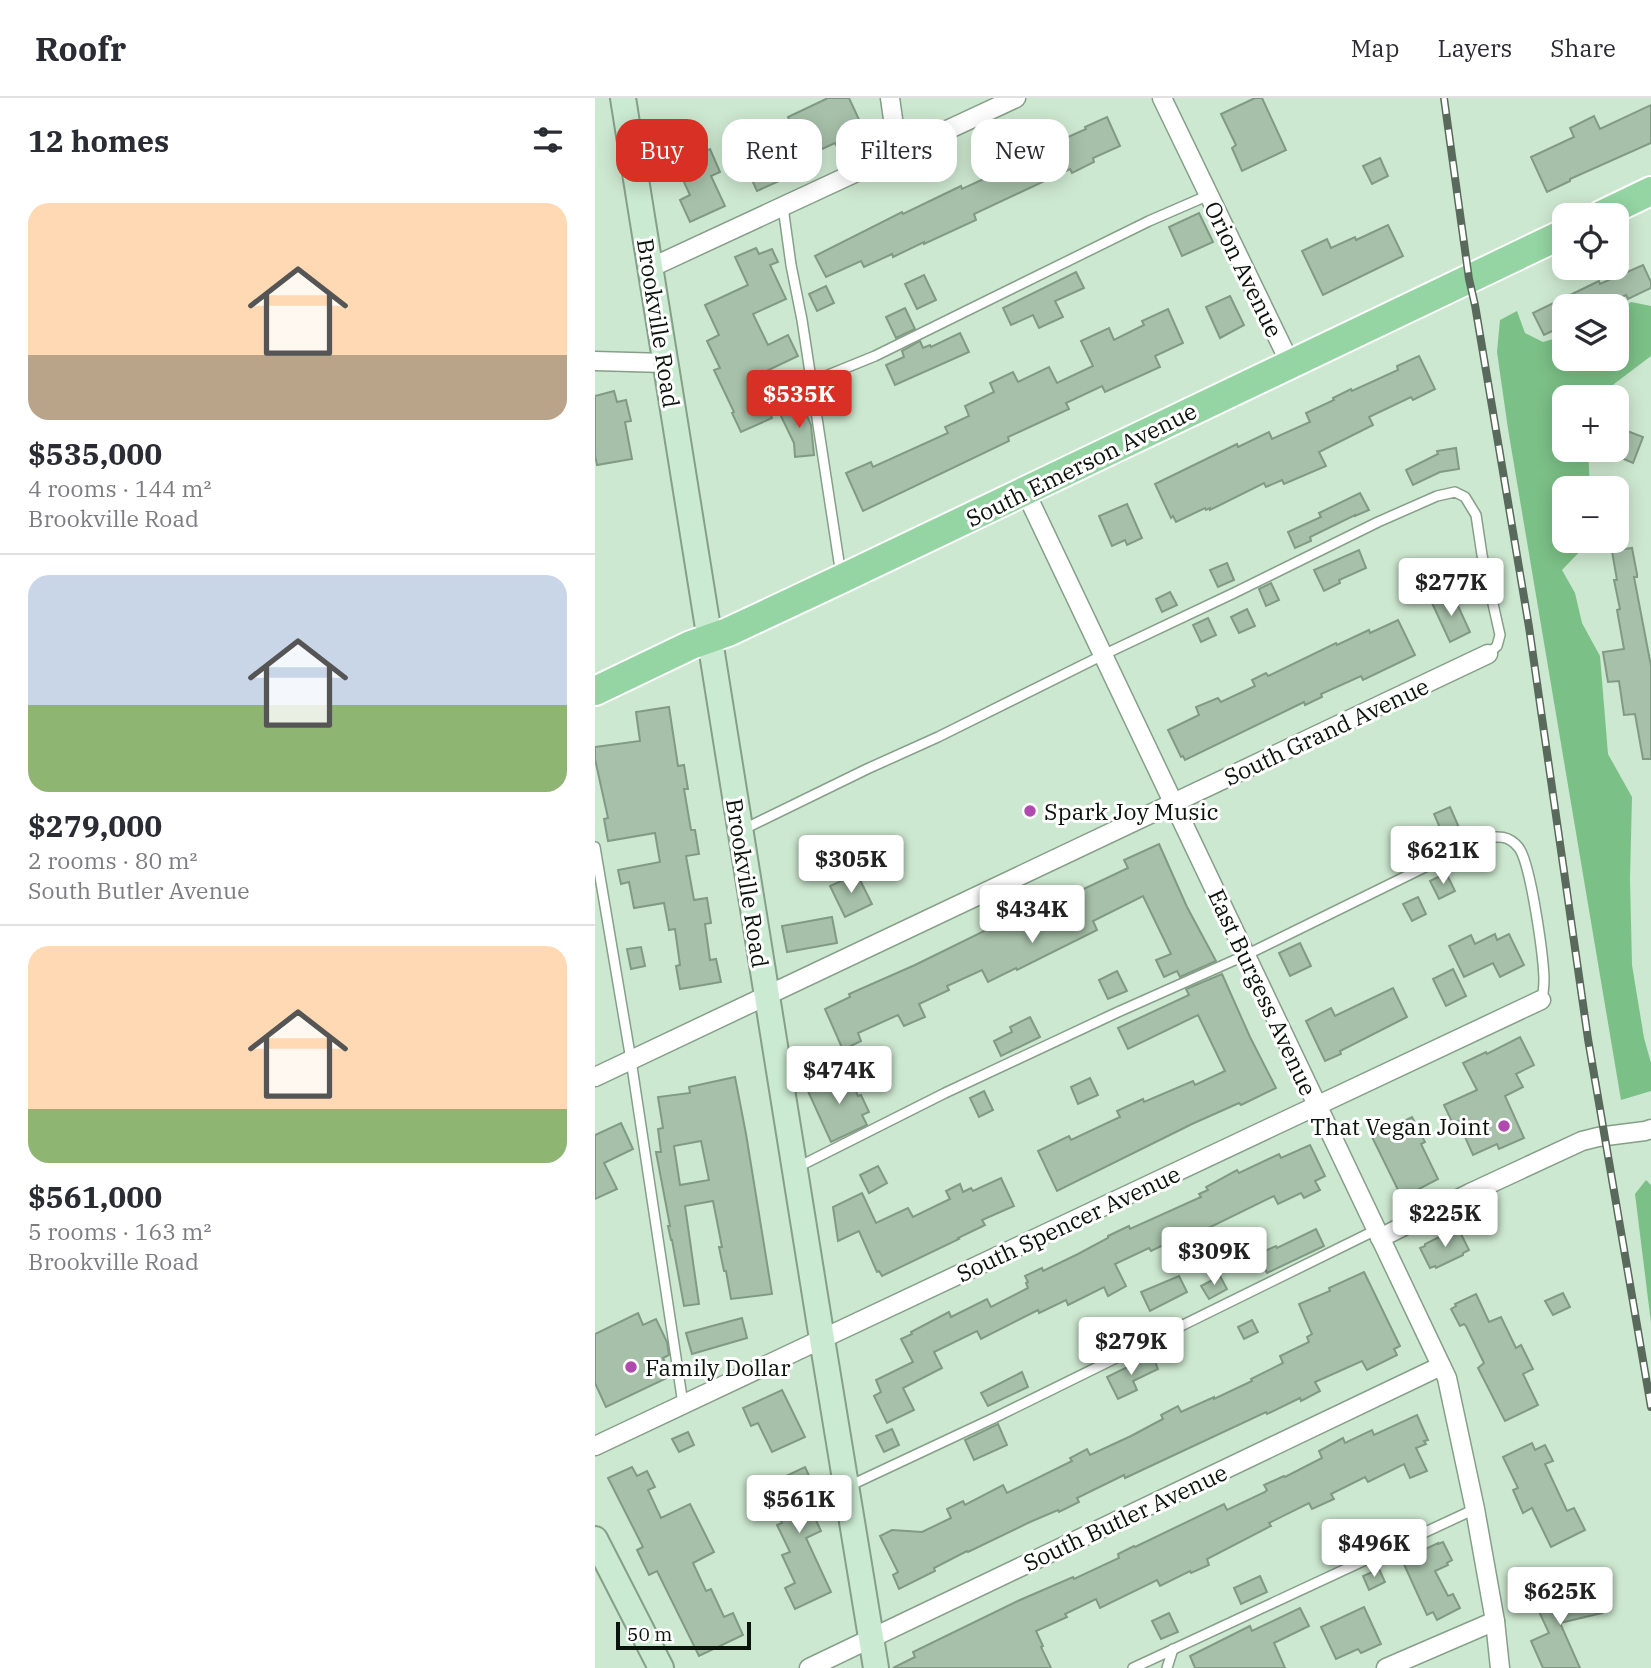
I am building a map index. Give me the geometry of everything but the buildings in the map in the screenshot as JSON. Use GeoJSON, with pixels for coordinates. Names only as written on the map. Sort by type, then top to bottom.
{"type":"FeatureCollection","features":[{"type":"Feature","properties":{"kind":"main road"},"geometry":{"type":"LineString","coordinates":[[1626,203],[1651,191]]}},
{"type":"Feature","properties":{"kind":"main road","name":"South Emerson Avenue"},"geometry":{"type":"LineString","coordinates":[[595,691],[841,579],[1552,239]]}},
{"type":"Feature","properties":{"kind":"street","name":"Brookville Road"},"geometry":{"type":"LineString","coordinates":[[623,98],[876,1668]]}},
{"type":"Feature","properties":{"kind":"street"},"geometry":{"type":"LineString","coordinates":[[890,98],[893,119]]}},
{"type":"Feature","properties":{"kind":"street"},"geometry":{"type":"LineString","coordinates":[[957,126],[1016,98]]}},
{"type":"Feature","properties":{"kind":"street","name":"Orion Avenue"},"geometry":{"type":"LineString","coordinates":[[1162,98],[1290,363]]}},
{"type":"Feature","properties":{"kind":"street"},"geometry":{"type":"LineString","coordinates":[[650,268],[837,182]]}},
{"type":"Feature","properties":{"kind":"street"},"geometry":{"type":"LineString","coordinates":[[595,361],[665,363]]}},
{"type":"Feature","properties":{"kind":"street","name":"East Burgess Avenue"},"geometry":{"type":"LineString","coordinates":[[1025,491],[1449,1385],[1475,1509],[1495,1621],[1500,1668]]}},
{"type":"Feature","properties":{"kind":"street","name":"South Grand Avenue"},"geometry":{"type":"LineString","coordinates":[[595,1077],[1488,654]]}},
{"type":"Feature","properties":{"kind":"street","name":"South Spencer Avenue"},"geometry":{"type":"LineString","coordinates":[[595,1446],[1541,1000]]}},
{"type":"Feature","properties":{"kind":"street"},"geometry":{"type":"LineString","coordinates":[[1378,1234],[1582,1141],[1651,1129]]}},
{"type":"Feature","properties":{"kind":"street","name":"South Butler Avenue"},"geometry":{"type":"LineString","coordinates":[[809,1668],[1441,1366]]}},
{"type":"Feature","properties":{"kind":"street"},"geometry":{"type":"LineString","coordinates":[[595,1539],[661,1668]]}},
{"type":"Feature","properties":{"kind":"street"},"geometry":{"type":"LineString","coordinates":[[1386,1668],[1495,1621]]}},
{"type":"Feature","properties":{"kind":"lane"},"geometry":{"type":"LineString","coordinates":[[811,382],[875,356],[1149,221],[1209,195]]}},
{"type":"Feature","properties":{"kind":"lane"},"geometry":{"type":"LineString","coordinates":[[783,207],[841,579]]}},
{"type":"Feature","properties":{"kind":"lane"},"geometry":{"type":"LineString","coordinates":[[740,831],[938,737],[1103,654],[1437,496],[1455,492],[1465,498],[1476,515],[1500,635],[1497,646],[1488,654]]}},
{"type":"Feature","properties":{"kind":"lane"},"geometry":{"type":"LineString","coordinates":[[794,1169],[945,1093],[1246,955],[1484,838],[1501,836],[1513,842],[1525,860],[1544,978],[1541,1000]]}},
{"type":"Feature","properties":{"kind":"lane"},"geometry":{"type":"LineString","coordinates":[[595,847],[599,895],[631,1060],[683,1404]]}},
{"type":"Feature","properties":{"kind":"lane"},"geometry":{"type":"LineString","coordinates":[[846,1487],[1378,1234]]}},
{"type":"Feature","properties":{"kind":"lane"},"geometry":{"type":"LineString","coordinates":[[1139,1667],[1475,1509]]}},
{"type":"Feature","properties":{"kind":"lane"},"geometry":{"type":"LineString","coordinates":[[1167,1668],[1173,1649]]}},
{"type":"Feature","properties":{"kind":"green space"},"geometry":{"type":"Polygon","coordinates":[[[1629,303],[1651,306],[1651,356],[1613,385],[1552,385],[1552,462],[1589,462],[1589,476],[1552,476],[1552,553],[1578,553],[1562,570],[1575,593],[1582,623],[1600,656],[1608,754],[1632,797],[1632,965],[1644,1038],[1651,1063],[1651,1091],[1621,1100],[1497,352],[1500,320],[1517,311],[1525,333],[1543,342],[1552,339],[1552,371],[1629,371],[1629,303]]]}},
{"type":"Feature","properties":{"kind":"green space"},"geometry":{"type":"Polygon","coordinates":[[[1646,1180],[1651,1185],[1651,1323],[1635,1194],[1646,1180]]]}},
{"type":"Feature","properties":{"kind":"railway"},"geometry":{"type":"LineString","coordinates":[[1444,98],[1469,279],[1529,627],[1588,1039],[1651,1407]]}},
{"type":"Feature","properties":{"kind":"place","name":"Spark Joy Music"},"geometry":{"type":"Point","coordinates":[1030,811]}},
{"type":"Feature","properties":{"kind":"place","name":"That Vegan Joint"},"geometry":{"type":"Point","coordinates":[1504,1126]}},
{"type":"Feature","properties":{"kind":"place","name":"Family Dollar"},"geometry":{"type":"Point","coordinates":[631,1367]}}]}
